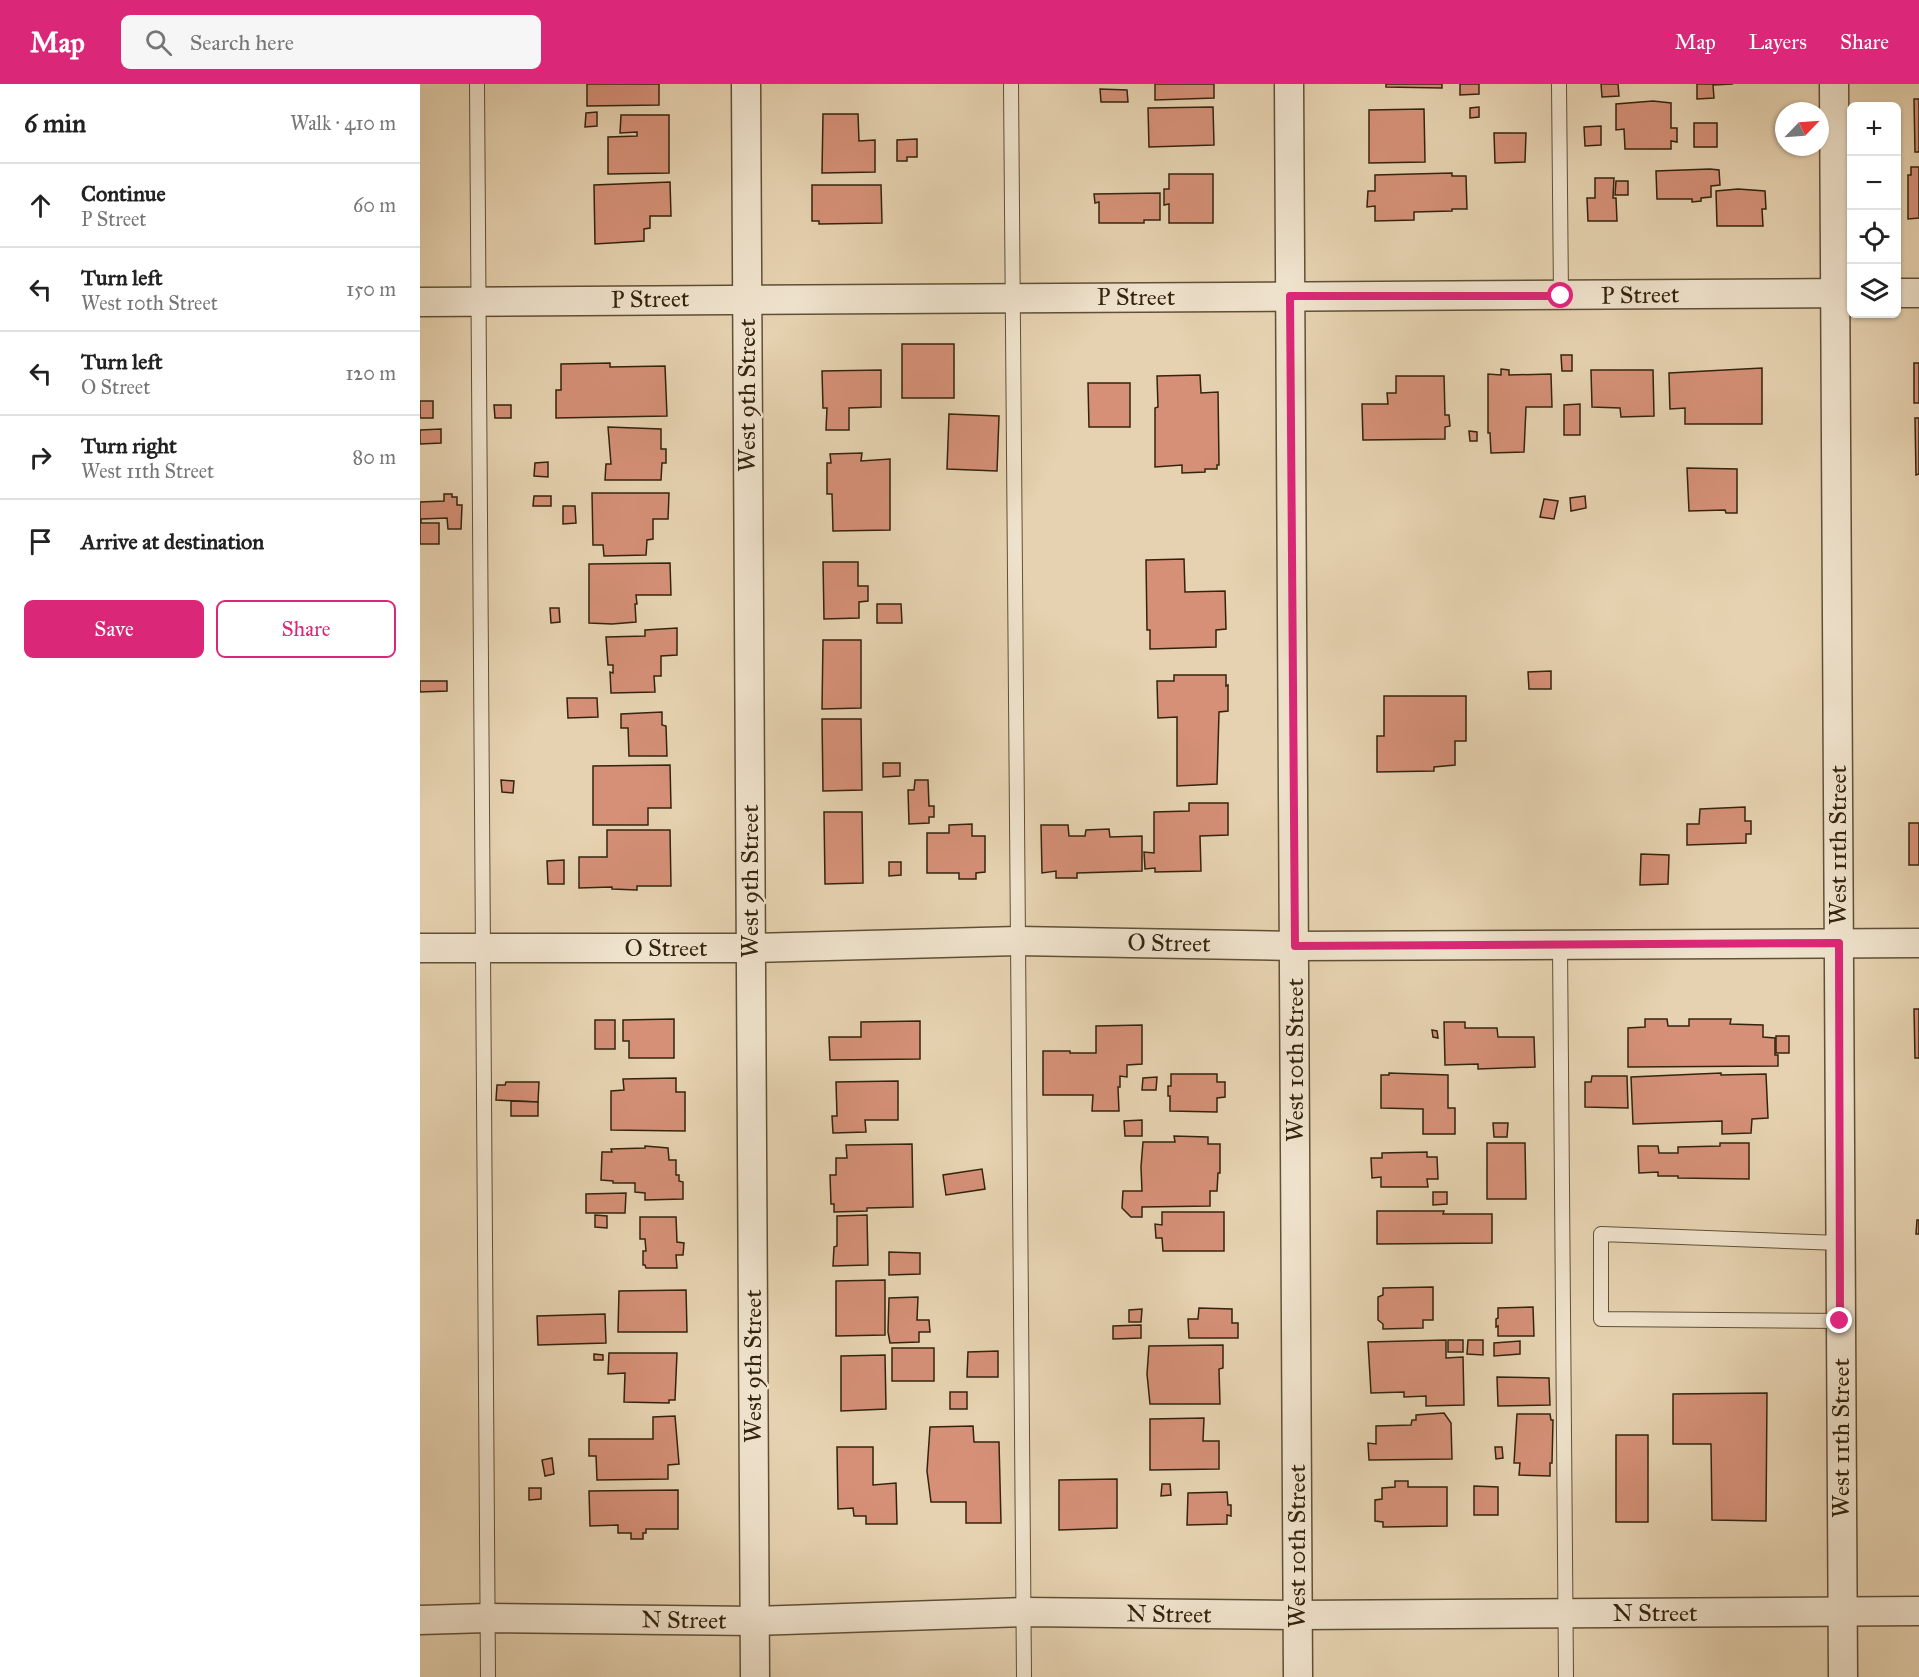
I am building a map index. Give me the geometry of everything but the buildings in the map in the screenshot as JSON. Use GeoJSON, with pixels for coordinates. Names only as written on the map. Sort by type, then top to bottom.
{"type":"FeatureCollection","features":[{"type":"Feature","properties":{"kind":"street","name":"West 9th Street"},"geometry":{"type":"LineString","coordinates":[[746,84],[755,1677]]}},
{"type":"Feature","properties":{"kind":"street","name":"West 10th Street"},"geometry":{"type":"LineString","coordinates":[[1289,84],[1298,1677]]}},
{"type":"Feature","properties":{"kind":"street","name":"West 11th Street"},"geometry":{"type":"LineString","coordinates":[[1834,84],[1843,293],[1839,943],[1843,1677]]}},
{"type":"Feature","properties":{"kind":"street","name":"P Street"},"geometry":{"type":"LineString","coordinates":[[420,302],[747,298],[1843,293]]}},
{"type":"Feature","properties":{"kind":"street"},"geometry":{"type":"LineString","coordinates":[[1901,293],[1919,293]]}},
{"type":"Feature","properties":{"kind":"street","name":"O Street"},"geometry":{"type":"LineString","coordinates":[[420,948],[750,948],[1018,941],[1295,946],[1919,943]]}},
{"type":"Feature","properties":{"kind":"street","name":"N Street"},"geometry":{"type":"LineString","coordinates":[[420,1620],[487,1618],[755,1621],[1023,1612],[1297,1615],[1919,1611]]}},
{"type":"Feature","properties":{"kind":"lane"},"geometry":{"type":"LineString","coordinates":[[477,84],[488,1677]]}},
{"type":"Feature","properties":{"kind":"lane"},"geometry":{"type":"LineString","coordinates":[[1011,84],[1024,1677]]}},
{"type":"Feature","properties":{"kind":"lane"},"geometry":{"type":"LineString","coordinates":[[1559,84],[1561,296]]}},
{"type":"Feature","properties":{"kind":"lane"},"geometry":{"type":"LineString","coordinates":[[1560,945],[1566,1677]]}},
{"type":"Feature","properties":{"kind":"lane"},"geometry":{"type":"LineString","coordinates":[[1840,1243],[1601,1234],[1601,1319],[1840,1321]]}},
{"type":"Feature","properties":{"kind":"route"},"geometry":{"type":"LineString","coordinates":[[1561,296],[1290,296],[1295,946],[1839,943],[1840,1321]]}}]}
